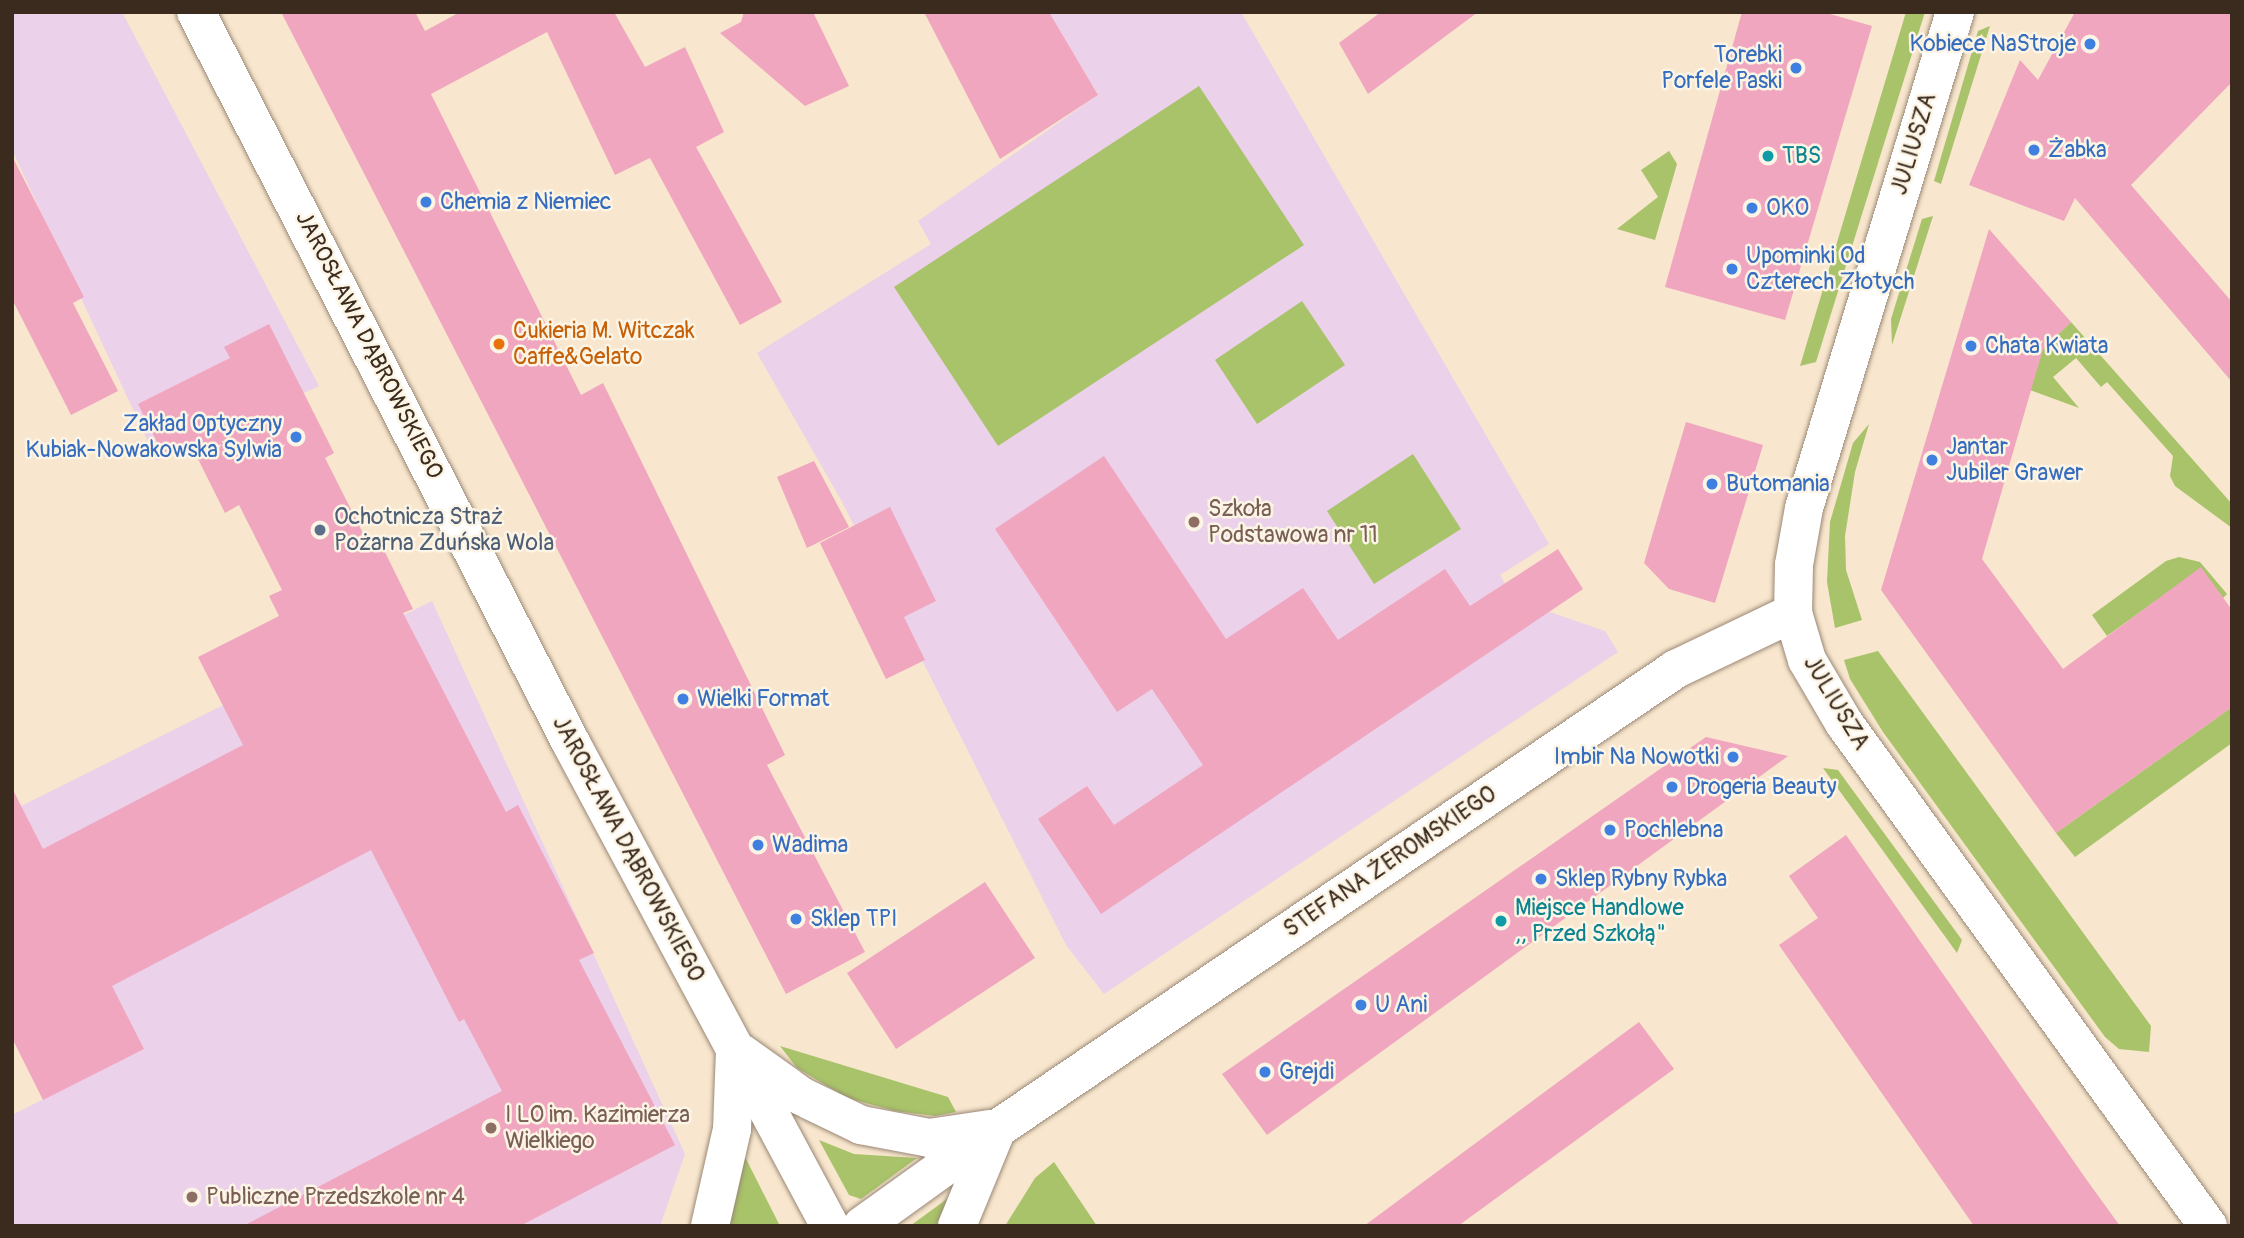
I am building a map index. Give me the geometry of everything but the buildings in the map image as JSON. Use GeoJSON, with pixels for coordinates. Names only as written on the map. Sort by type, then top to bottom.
{"type":"FeatureCollection","features":[{"type":"Feature","properties":{"kind":"street","name":"JAROSŁAWA DĄBROWSKIEGO"},"geometry":{"type":"LineString","coordinates":[[196,12],[572,743],[830,1226]]}},
{"type":"Feature","properties":{"kind":"street","name":"JULIUSZA"},"geometry":{"type":"LineString","coordinates":[[1955,12],[1804,508],[1794,565],[1793,613],[1807,660],[1844,723],[2208,1226]]}},
{"type":"Feature","properties":{"kind":"street","name":"STEFANA ŻEROMSKIEGO"},"geometry":{"type":"LineString","coordinates":[[862,1226],[997,1129],[1676,668],[1793,613]]}},
{"type":"Feature","properties":{"kind":"street","name":"JAROSŁAWA DĄBROWSKIEGO"},"geometry":{"type":"LineString","coordinates":[[735,1049],[801,1096],[861,1125],[929,1138],[997,1129]]}},
{"type":"Feature","properties":{"kind":"street"},"geometry":{"type":"LineString","coordinates":[[710,1226],[732,1129],[735,1049]]}},
{"type":"Feature","properties":{"kind":"street"},"geometry":{"type":"LineString","coordinates":[[957,1226],[997,1129]]}},
{"type":"Feature","properties":{"kind":"shaded area"},"geometry":{"type":"Polygon","coordinates":[[[12,12],[122,12],[319,386],[157,461],[12,150],[12,12]]]}},
{"type":"Feature","properties":{"kind":"shaded area","name":"Szkoła Podstawowa nr 11"},"geometry":{"type":"Polygon","coordinates":[[[1049,12],[1241,12],[1549,544],[1500,575],[1529,624],[1547,611],[1605,631],[1618,652],[1104,994],[1066,945],[841,500],[757,353],[931,244],[918,221],[1098,95],[1049,12]]]}},
{"type":"Feature","properties":{"kind":"shaded area"},"geometry":{"type":"Polygon","coordinates":[[[432,601],[685,1154],[660,1226],[12,1226],[12,1115],[143,1049],[21,806],[432,601]]]}},
{"type":"Feature","properties":{"kind":"green space"},"geometry":{"type":"Polygon","coordinates":[[[1906,12],[1925,12],[1816,362],[1800,366],[1906,12]]]}},
{"type":"Feature","properties":{"kind":"green space"},"geometry":{"type":"Polygon","coordinates":[[[1990,26],[1941,184],[1934,181],[1978,31],[1990,26]]]}},
{"type":"Feature","properties":{"kind":"green space"},"geometry":{"type":"Polygon","coordinates":[[[1199,86],[1304,245],[998,446],[894,287],[1199,86]]]}},
{"type":"Feature","properties":{"kind":"green space"},"geometry":{"type":"Polygon","coordinates":[[[1669,151],[1677,164],[1655,240],[1617,229],[1658,197],[1641,170],[1669,151]]]}},
{"type":"Feature","properties":{"kind":"green space"},"geometry":{"type":"Polygon","coordinates":[[[1933,216],[1892,345],[1891,319],[1922,219],[1933,216]]]}},
{"type":"Feature","properties":{"kind":"green space"},"geometry":{"type":"Polygon","coordinates":[[[1302,301],[1345,365],[1257,424],[1215,360],[1302,301]]]}},
{"type":"Feature","properties":{"kind":"green space"},"geometry":{"type":"Polygon","coordinates":[[[2071,322],[2232,504],[2232,528],[2175,486],[2170,476],[2173,456],[2107,382],[2101,387],[2076,358],[2053,377],[2079,408],[2030,390],[2043,349],[2071,322]]]}},
{"type":"Feature","properties":{"kind":"green space"},"geometry":{"type":"Polygon","coordinates":[[[1869,424],[1855,472],[1845,536],[1846,570],[1862,620],[1835,628],[1827,582],[1830,522],[1853,443],[1869,424]]]}},
{"type":"Feature","properties":{"kind":"green space"},"geometry":{"type":"Polygon","coordinates":[[[1413,454],[1461,529],[1374,584],[1327,511],[1413,454]]]}},
{"type":"Feature","properties":{"kind":"green space"},"geometry":{"type":"Polygon","coordinates":[[[2179,557],[2200,562],[2227,594],[2223,598],[2201,568],[2107,636],[2092,615],[2166,561],[2179,557]]]}},
{"type":"Feature","properties":{"kind":"green space"},"geometry":{"type":"Polygon","coordinates":[[[1878,651],[2151,1026],[2149,1052],[2119,1049],[2105,1037],[1883,732],[1850,679],[1844,660],[1878,651]]]}},
{"type":"Feature","properties":{"kind":"green space"},"geometry":{"type":"Polygon","coordinates":[[[2232,707],[2232,743],[2075,857],[2056,833],[2232,707]]]}},
{"type":"Feature","properties":{"kind":"green space"},"geometry":{"type":"Polygon","coordinates":[[[1823,768],[1838,770],[1962,940],[1957,953],[1823,768]]]}},
{"type":"Feature","properties":{"kind":"green space"},"geometry":{"type":"Polygon","coordinates":[[[780,1046],[948,1097],[956,1112],[935,1116],[895,1111],[847,1098],[797,1068],[780,1046]]]}},
{"type":"Feature","properties":{"kind":"green space"},"geometry":{"type":"Polygon","coordinates":[[[819,1140],[854,1154],[917,1158],[861,1199],[849,1195],[819,1140]]]}},
{"type":"Feature","properties":{"kind":"green space"},"geometry":{"type":"Polygon","coordinates":[[[744,1155],[780,1226],[728,1226],[744,1155]]]}},
{"type":"Feature","properties":{"kind":"green space"},"geometry":{"type":"Polygon","coordinates":[[[1054,1162],[1097,1226],[1005,1226],[1035,1178],[1054,1162]]]}},
{"type":"Feature","properties":{"kind":"green space"},"geometry":{"type":"Polygon","coordinates":[[[951,1196],[938,1226],[910,1226],[951,1196]]]}},
{"type":"Feature","properties":{"kind":"place","name":"Kobiece NaStroje"},"geometry":{"type":"Point","coordinates":[2090,44]}},
{"type":"Feature","properties":{"kind":"place","name":"Torebki Porfele Paski"},"geometry":{"type":"Point","coordinates":[1796,68]}},
{"type":"Feature","properties":{"kind":"place","name":"Żabka"},"geometry":{"type":"Point","coordinates":[2034,150]}},
{"type":"Feature","properties":{"kind":"place","name":"TBS"},"geometry":{"type":"Point","coordinates":[1768,156]}},
{"type":"Feature","properties":{"kind":"place","name":"Chemia z Niemiec"},"geometry":{"type":"Point","coordinates":[426,202]}},
{"type":"Feature","properties":{"kind":"place","name":"OKO"},"geometry":{"type":"Point","coordinates":[1752,208]}},
{"type":"Feature","properties":{"kind":"place","name":"Upominki Od Czterech Złotych"},"geometry":{"type":"Point","coordinates":[1732,269]}},
{"type":"Feature","properties":{"kind":"place","name":"Cukieria M. Witczak Caffe&Gelato"},"geometry":{"type":"Point","coordinates":[499,344]}},
{"type":"Feature","properties":{"kind":"place","name":"Chata Kwiata"},"geometry":{"type":"Point","coordinates":[1971,346]}},
{"type":"Feature","properties":{"kind":"place","name":"Zakład Optyczny Kubiak-Nowakowska Sylwia"},"geometry":{"type":"Point","coordinates":[296,437]}},
{"type":"Feature","properties":{"kind":"place","name":"Jantar Jubiler Grawer"},"geometry":{"type":"Point","coordinates":[1932,460]}},
{"type":"Feature","properties":{"kind":"place","name":"Butomania"},"geometry":{"type":"Point","coordinates":[1712,484]}},
{"type":"Feature","properties":{"kind":"place","name":"Szkoła Podstawowa nr 11"},"geometry":{"type":"Point","coordinates":[1194,522]}},
{"type":"Feature","properties":{"kind":"place","name":"Ochotnicza Straż Pożarna Zduńska Wola"},"geometry":{"type":"Point","coordinates":[320,530]}},
{"type":"Feature","properties":{"kind":"place","name":"Wielki Format"},"geometry":{"type":"Point","coordinates":[683,699]}},
{"type":"Feature","properties":{"kind":"place","name":"Imbir Na Nowotki"},"geometry":{"type":"Point","coordinates":[1733,757]}},
{"type":"Feature","properties":{"kind":"place","name":"Drogeria Beauty"},"geometry":{"type":"Point","coordinates":[1672,787]}},
{"type":"Feature","properties":{"kind":"place","name":"Pochlebna"},"geometry":{"type":"Point","coordinates":[1610,830]}},
{"type":"Feature","properties":{"kind":"place","name":"Wadima"},"geometry":{"type":"Point","coordinates":[758,845]}},
{"type":"Feature","properties":{"kind":"place","name":"Sklep Rybny Rybka"},"geometry":{"type":"Point","coordinates":[1541,879]}},
{"type":"Feature","properties":{"kind":"place","name":"Sklep TPI"},"geometry":{"type":"Point","coordinates":[796,919]}},
{"type":"Feature","properties":{"kind":"place","name":"Miejsce Handlowe ,, Przed Szkołą\""},"geometry":{"type":"Point","coordinates":[1501,921]}},
{"type":"Feature","properties":{"kind":"place","name":"U Ani"},"geometry":{"type":"Point","coordinates":[1361,1005]}},
{"type":"Feature","properties":{"kind":"place","name":"Grejdi"},"geometry":{"type":"Point","coordinates":[1265,1072]}},
{"type":"Feature","properties":{"kind":"place","name":"I LO im. Kazimierza Wielkiego"},"geometry":{"type":"Point","coordinates":[491,1128]}},
{"type":"Feature","properties":{"kind":"place","name":"Publiczne Przedszkole nr 4"},"geometry":{"type":"Point","coordinates":[192,1197]}}]}
